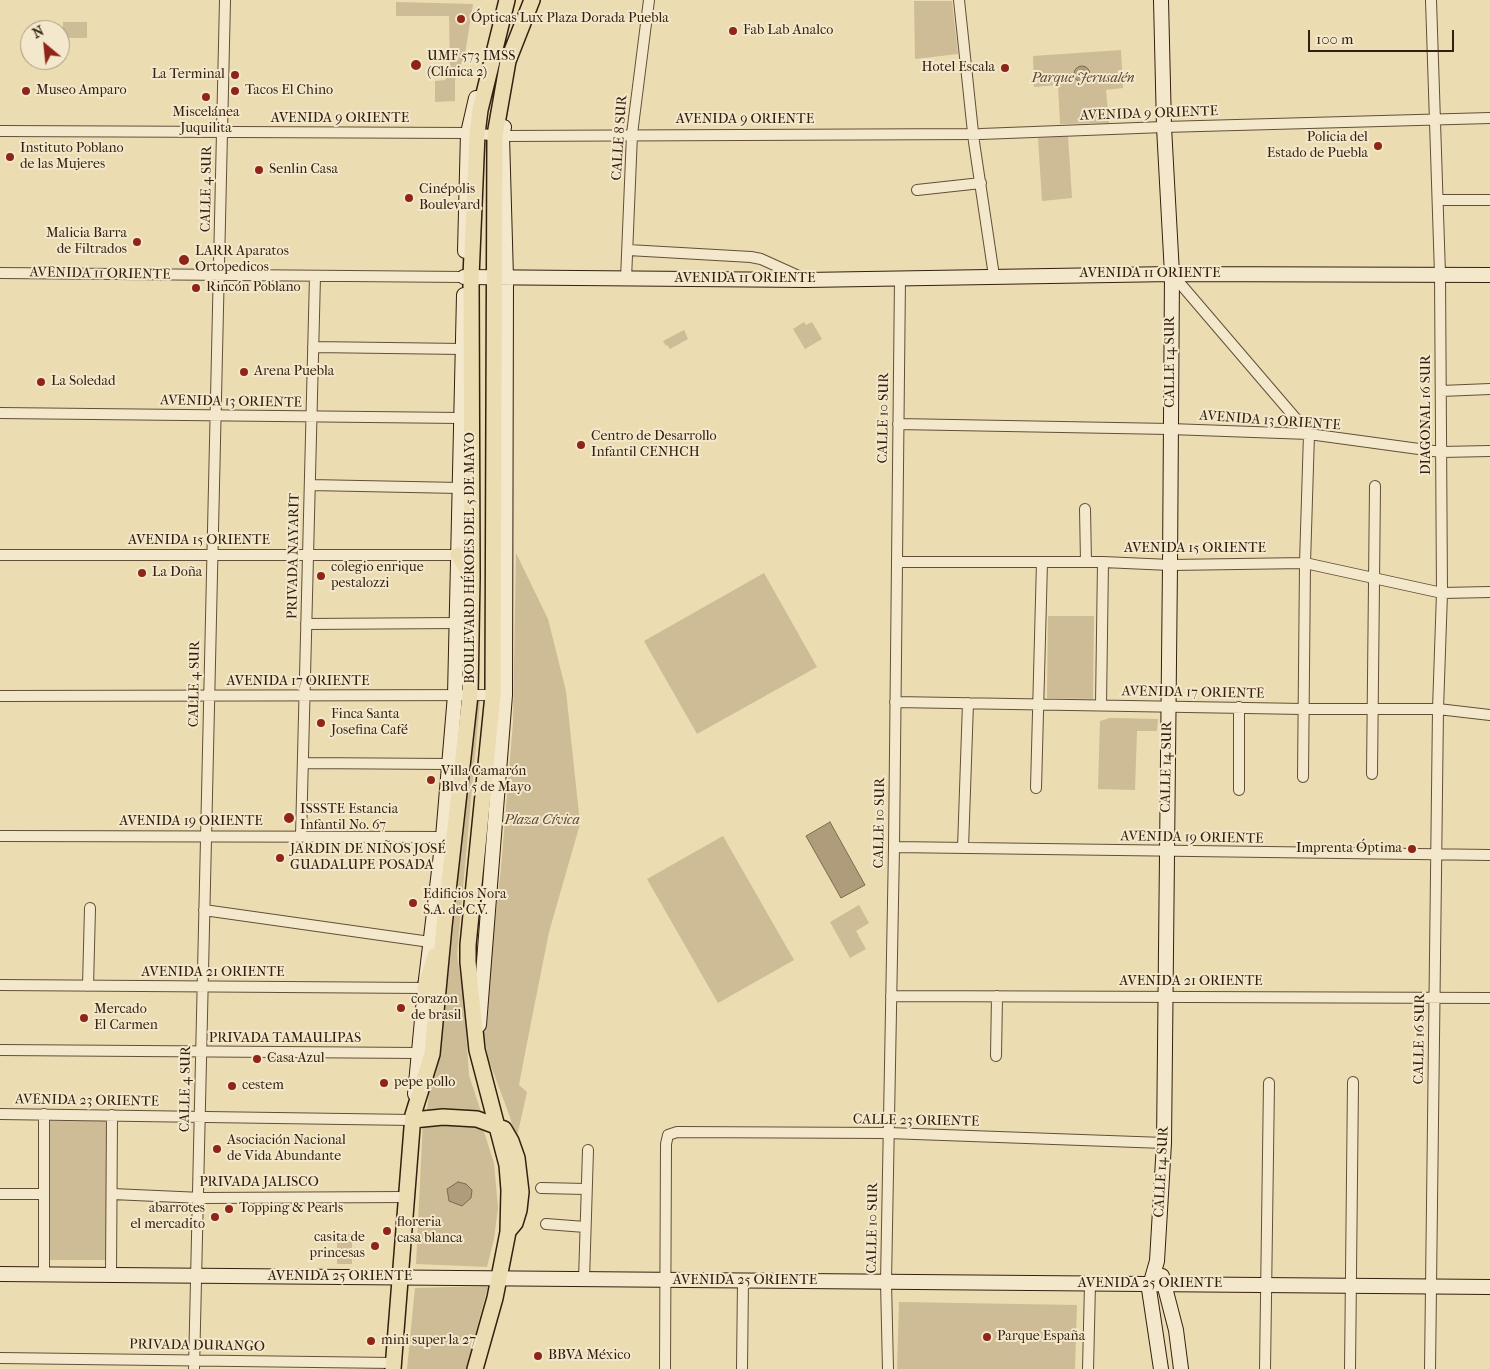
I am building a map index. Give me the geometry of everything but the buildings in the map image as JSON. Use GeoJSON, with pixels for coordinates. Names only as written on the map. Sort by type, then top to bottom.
{"type":"FeatureCollection","features":[{"type":"Feature","properties":{"kind":"main road","name":"BOULEVARD HÉROES DEL 5 DE MAYO"},"geometry":{"type":"LineString","coordinates":[[413,1117],[432,1054],[472,576],[468,277],[472,133],[480,110],[507,0]]}},
{"type":"Feature","properties":{"kind":"main road","name":"BOULEVARD HÉROES DEL 5 DE MAYO"},"geometry":{"type":"LineString","coordinates":[[496,1126],[477,1050],[468,945],[499,695],[500,278],[498,135],[508,61],[532,0]]}},
{"type":"Feature","properties":{"kind":"main road","name":"CALLE 14 SUR"},"geometry":{"type":"LineString","coordinates":[[1150,1284],[1157,1260],[1164,1143],[1170,565],[1172,274],[1164,127],[1161,0]]}},
{"type":"Feature","properties":{"kind":"main road","name":"AVENIDA 11 ORIENTE"},"geometry":{"type":"LineString","coordinates":[[468,277],[806,280],[1172,274],[1490,275]]}},
{"type":"Feature","properties":{"kind":"main road","name":"BOULEVARD HÉROES DEL 5 DE MAYO"},"geometry":{"type":"LineString","coordinates":[[393,1366],[399,1277],[425,988],[443,836],[449,764],[462,695],[457,623],[463,349],[468,277]]}},
{"type":"Feature","properties":{"kind":"main road"},"geometry":{"type":"LineString","coordinates":[[458,555],[472,576]]}},
{"type":"Feature","properties":{"kind":"main road"},"geometry":{"type":"LineString","coordinates":[[425,988],[444,926]]}},
{"type":"Feature","properties":{"kind":"main road"},"geometry":{"type":"LineString","coordinates":[[413,1117],[476,1119],[504,1129],[517,1158],[521,1192],[519,1210],[515,1223],[508,1232],[499,1278],[475,1369]]}},
{"type":"Feature","properties":{"kind":"main road","name":"CALLE 14 SUR"},"geometry":{"type":"LineString","coordinates":[[1157,1260],[1176,1330],[1181,1369]]}},
{"type":"Feature","properties":{"kind":"main road","name":"AVENIDA 25 ORIENTE"},"geometry":{"type":"LineString","coordinates":[[0,1274],[1490,1287]]}},
{"type":"Feature","properties":{"kind":"main road"},"geometry":{"type":"LineString","coordinates":[[1150,1284],[1149,1289],[1161,1369]]}},
{"type":"Feature","properties":{"kind":"street","name":"CALLE 4 SUR"},"geometry":{"type":"LineString","coordinates":[[194,1364],[225,0]]}},
{"type":"Feature","properties":{"kind":"street","name":"CALLE 8 SUR"},"geometry":{"type":"LineString","coordinates":[[626,279],[632,134],[649,0]]}},
{"type":"Feature","properties":{"kind":"street"},"geometry":{"type":"LineString","coordinates":[[959,0],[973,133],[994,276]]}},
{"type":"Feature","properties":{"kind":"street","name":"DIAGONAL 16 SUR"},"geometry":{"type":"LineString","coordinates":[[1431,0],[1440,274],[1442,593],[1438,709]]}},
{"type":"Feature","properties":{"kind":"street","name":"AVENIDA 9 ORIENTE"},"geometry":{"type":"LineString","coordinates":[[0,131],[472,133],[498,135],[973,133],[1490,118]]}},
{"type":"Feature","properties":{"kind":"street"},"geometry":{"type":"LineString","coordinates":[[917,190],[981,184]]}},
{"type":"Feature","properties":{"kind":"street"},"geometry":{"type":"LineString","coordinates":[[1438,200],[1490,200]]}},
{"type":"Feature","properties":{"kind":"street"},"geometry":{"type":"LineString","coordinates":[[628,250],[751,257],[761,259],[806,280]]}},
{"type":"Feature","properties":{"kind":"street","name":"AVENIDA 11 ORIENTE"},"geometry":{"type":"LineString","coordinates":[[0,273],[468,277]]}},
{"type":"Feature","properties":{"kind":"street"},"geometry":{"type":"LineString","coordinates":[[1172,274],[1309,434],[1305,563],[1303,777]]}},
{"type":"Feature","properties":{"kind":"street","name":"PRIVADA NAYARIT"},"geometry":{"type":"LineString","coordinates":[[301,836],[315,276]]}},
{"type":"Feature","properties":{"kind":"street","name":"CALLE 10 SUR"},"geometry":{"type":"LineString","coordinates":[[888,1369],[886,1282],[894,847],[900,278]]}},
{"type":"Feature","properties":{"kind":"street"},"geometry":{"type":"LineString","coordinates":[[313,346],[463,349]]}},
{"type":"Feature","properties":{"kind":"street"},"geometry":{"type":"LineString","coordinates":[[1441,391],[1490,389]]}},
{"type":"Feature","properties":{"kind":"street","name":"AVENIDA 13 ORIENTE"},"geometry":{"type":"LineString","coordinates":[[0,413],[461,418]]}},
{"type":"Feature","properties":{"kind":"street","name":"AVENIDA 13 ORIENTE"},"geometry":{"type":"LineString","coordinates":[[898,424],[1170,429],[1309,434],[1441,452],[1490,451]]}},
{"type":"Feature","properties":{"kind":"street"},"geometry":{"type":"LineString","coordinates":[[310,485],[460,488]]}},
{"type":"Feature","properties":{"kind":"street"},"geometry":{"type":"LineString","coordinates":[[1372,774],[1375,486]]}},
{"type":"Feature","properties":{"kind":"street"},"geometry":{"type":"LineString","coordinates":[[1084,509],[1086,562]]}},
{"type":"Feature","properties":{"kind":"street","name":"AVENIDA 15 ORIENTE"},"geometry":{"type":"LineString","coordinates":[[0,555],[458,555]]}},
{"type":"Feature","properties":{"kind":"street","name":"AVENIDA 15 ORIENTE"},"geometry":{"type":"LineString","coordinates":[[897,562],[1103,562],[1170,565],[1305,563],[1442,593],[1490,592]]}},
{"type":"Feature","properties":{"kind":"street"},"geometry":{"type":"LineString","coordinates":[[1036,788],[1042,562]]}},
{"type":"Feature","properties":{"kind":"street"},"geometry":{"type":"LineString","coordinates":[[1101,705],[1103,562]]}},
{"type":"Feature","properties":{"kind":"street"},"geometry":{"type":"LineString","coordinates":[[306,624],[457,623]]}},
{"type":"Feature","properties":{"kind":"street","name":"AVENIDA 17 ORIENTE"},"geometry":{"type":"LineString","coordinates":[[0,696],[499,695]]}},
{"type":"Feature","properties":{"kind":"street","name":"AVENIDA 17 ORIENTE"},"geometry":{"type":"LineString","coordinates":[[895,702],[1304,709],[1438,709],[1490,715]]}},
{"type":"Feature","properties":{"kind":"street"},"geometry":{"type":"LineString","coordinates":[[963,848],[968,703]]}},
{"type":"Feature","properties":{"kind":"street"},"geometry":{"type":"LineString","coordinates":[[1238,790],[1239,707]]}},
{"type":"Feature","properties":{"kind":"street","name":"CALLE 16 SUR"},"geometry":{"type":"LineString","coordinates":[[1430,1369],[1438,709]]}},
{"type":"Feature","properties":{"kind":"street"},"geometry":{"type":"LineString","coordinates":[[303,763],[449,764]]}},
{"type":"Feature","properties":{"kind":"street","name":"AVENIDA 19 ORIENTE"},"geometry":{"type":"LineString","coordinates":[[0,836],[443,836]]}},
{"type":"Feature","properties":{"kind":"street","name":"AVENIDA 19 ORIENTE"},"geometry":{"type":"LineString","coordinates":[[894,847],[1490,855]]}},
{"type":"Feature","properties":{"kind":"street"},"geometry":{"type":"LineString","coordinates":[[88,986],[90,908]]}},
{"type":"Feature","properties":{"kind":"street"},"geometry":{"type":"LineString","coordinates":[[204,910],[430,942]]}},
{"type":"Feature","properties":{"kind":"street","name":"AVENIDA 21 ORIENTE"},"geometry":{"type":"LineString","coordinates":[[0,984],[425,988]]}},
{"type":"Feature","properties":{"kind":"street","name":"AVENIDA 21 ORIENTE"},"geometry":{"type":"LineString","coordinates":[[891,996],[1490,998]]}},
{"type":"Feature","properties":{"kind":"street"},"geometry":{"type":"LineString","coordinates":[[996,1056],[997,996]]}},
{"type":"Feature","properties":{"kind":"street","name":"PRIVADA TAMAULIPAS"},"geometry":{"type":"LineString","coordinates":[[0,1050],[419,1053]]}},
{"type":"Feature","properties":{"kind":"street"},"geometry":{"type":"LineString","coordinates":[[1350,1369],[1353,1082]]}},
{"type":"Feature","properties":{"kind":"street"},"geometry":{"type":"LineString","coordinates":[[1265,1369],[1269,1083]]}},
{"type":"Feature","properties":{"kind":"street","name":"AVENIDA 23 ORIENTE"},"geometry":{"type":"LineString","coordinates":[[0,1114],[413,1117]]}},
{"type":"Feature","properties":{"kind":"street"},"geometry":{"type":"LineString","coordinates":[[44,1114],[44,1274]]}},
{"type":"Feature","properties":{"kind":"street"},"geometry":{"type":"LineString","coordinates":[[112,1115],[112,1275]]}},
{"type":"Feature","properties":{"kind":"street","name":"CALLE 23 ORIENTE"},"geometry":{"type":"LineString","coordinates":[[665,1280],[666,1144],[668,1135],[677,1132],[888,1132],[1164,1143]]}},
{"type":"Feature","properties":{"kind":"street"},"geometry":{"type":"LineString","coordinates":[[584,1280],[588,1150]]}},
{"type":"Feature","properties":{"kind":"street"},"geometry":{"type":"LineString","coordinates":[[541,1188],[586,1189]]}},
{"type":"Feature","properties":{"kind":"street"},"geometry":{"type":"LineString","coordinates":[[0,1194],[44,1194]]}},
{"type":"Feature","properties":{"kind":"street","name":"PRIVADA JALISCO"},"geometry":{"type":"LineString","coordinates":[[112,1194],[197,1197],[407,1197]]}},
{"type":"Feature","properties":{"kind":"street"},"geometry":{"type":"LineString","coordinates":[[546,1224],[586,1227]]}},
{"type":"Feature","properties":{"kind":"street"},"geometry":{"type":"LineString","coordinates":[[665,1280],[665,1369]]}},
{"type":"Feature","properties":{"kind":"street"},"geometry":{"type":"LineString","coordinates":[[742,1369],[743,1280]]}},
{"type":"Feature","properties":{"kind":"street"},"geometry":{"type":"LineString","coordinates":[[1088,1369],[1090,1284]]}},
{"type":"Feature","properties":{"kind":"street","name":"PRIVADA DURANGO"},"geometry":{"type":"LineString","coordinates":[[0,1358],[194,1364],[393,1366]]}},
{"type":"Feature","properties":{"kind":"green space"},"geometry":{"type":"Polygon","coordinates":[[[914,1],[952,1],[958,54],[915,59],[914,1]]]}},
{"type":"Feature","properties":{"kind":"green space"},"geometry":{"type":"Polygon","coordinates":[[[396,2],[473,4],[465,54],[455,80],[455,101],[435,102],[435,81],[445,80],[449,75],[449,16],[396,16],[396,2]]]}},
{"type":"Feature","properties":{"kind":"green space"},"geometry":{"type":"Polygon","coordinates":[[[70,22],[87,22],[87,38],[70,38],[70,22]]]}},
{"type":"Feature","properties":{"kind":"green space","name":"Parque Jerusalén"},"geometry":{"type":"Polygon","coordinates":[[[1121,50],[1123,88],[1106,90],[1109,123],[1060,124],[1058,85],[1034,87],[1033,56],[1121,50]]]}},
{"type":"Feature","properties":{"kind":"green space"},"geometry":{"type":"Polygon","coordinates":[[[1068,136],[1072,198],[1042,201],[1038,138],[1068,136]]]}},
{"type":"Feature","properties":{"kind":"green space"},"geometry":{"type":"Polygon","coordinates":[[[804,322],[806,325],[812,322],[822,339],[805,349],[793,329],[804,322]]]}},
{"type":"Feature","properties":{"kind":"green space"},"geometry":{"type":"Polygon","coordinates":[[[684,330],[688,339],[670,349],[666,346],[663,341],[684,330]]]}},
{"type":"Feature","properties":{"kind":"green space","name":"Plaza Cívica"},"geometry":{"type":"Polygon","coordinates":[[[516,553],[548,619],[566,691],[580,824],[549,932],[519,1085],[527,1092],[516,1141],[510,1117],[488,1058],[484,1033],[501,868],[513,722],[516,553]]]}},
{"type":"Feature","properties":{"kind":"green space"},"geometry":{"type":"Polygon","coordinates":[[[764,573],[817,667],[697,734],[644,641],[764,573]]]}},
{"type":"Feature","properties":{"kind":"green space"},"geometry":{"type":"Polygon","coordinates":[[[1048,616],[1094,616],[1093,699],[1047,698],[1048,616]]]}},
{"type":"Feature","properties":{"kind":"green space"},"geometry":{"type":"Polygon","coordinates":[[[473,701],[480,701],[457,954],[464,1003],[469,1075],[482,1115],[427,1110],[454,903],[473,701]]]}},
{"type":"Feature","properties":{"kind":"green space"},"geometry":{"type":"Polygon","coordinates":[[[1110,718],[1158,719],[1157,731],[1137,731],[1135,790],[1098,789],[1100,721],[1110,718]]]}},
{"type":"Feature","properties":{"kind":"green space"},"geometry":{"type":"Polygon","coordinates":[[[723,836],[794,960],[718,1003],[647,879],[723,836]]]}},
{"type":"Feature","properties":{"kind":"green space"},"geometry":{"type":"Polygon","coordinates":[[[859,905],[869,923],[856,931],[866,949],[850,958],[830,922],[859,905]]]}},
{"type":"Feature","properties":{"kind":"green space"},"geometry":{"type":"Polygon","coordinates":[[[48,1121],[106,1121],[107,1260],[49,1260],[48,1121]]]}},
{"type":"Feature","properties":{"kind":"green space"},"geometry":{"type":"Polygon","coordinates":[[[423,1121],[478,1126],[484,1132],[494,1163],[498,1208],[494,1239],[487,1267],[416,1264],[423,1121]]]}},
{"type":"Feature","properties":{"kind":"green space"},"geometry":{"type":"Polygon","coordinates":[[[337,1234],[352,1234],[352,1264],[337,1264],[337,1234]]]}},
{"type":"Feature","properties":{"kind":"green space"},"geometry":{"type":"Polygon","coordinates":[[[488,1286],[466,1369],[407,1369],[415,1288],[488,1286]]]}},
{"type":"Feature","properties":{"kind":"green space","name":"Parque España"},"geometry":{"type":"Polygon","coordinates":[[[899,1302],[1077,1305],[1075,1369],[897,1369],[899,1302]]]}},
{"type":"Feature","properties":{"kind":"shaded area"},"geometry":{"type":"Polygon","coordinates":[[[1082,66],[1090,74],[1082,82],[1074,74],[1082,66]]]}},
{"type":"Feature","properties":{"kind":"shaded area"},"geometry":{"type":"Polygon","coordinates":[[[830,822],[865,885],[841,898],[806,836],[830,822]]]}},
{"type":"Feature","properties":{"kind":"shaded area"},"geometry":{"type":"Polygon","coordinates":[[[458,1182],[466,1184],[472,1190],[471,1198],[462,1206],[449,1201],[447,1189],[458,1182]]]}},
{"type":"Feature","properties":{"kind":"place","name":"Ópticas Lux Plaza Dorada Puebla"},"geometry":{"type":"Point","coordinates":[461,19]}},
{"type":"Feature","properties":{"kind":"place","name":"Fab Lab Analco"},"geometry":{"type":"Point","coordinates":[733,31]}},
{"type":"Feature","properties":{"kind":"place","name":"UMF 573 IMSS (Clínica 2)"},"geometry":{"type":"Point","coordinates":[416,65]}},
{"type":"Feature","properties":{"kind":"place","name":"Hotel Escala"},"geometry":{"type":"Point","coordinates":[1005,68]}},
{"type":"Feature","properties":{"kind":"place","name":"La Terminal"},"geometry":{"type":"Point","coordinates":[235,75]}},
{"type":"Feature","properties":{"kind":"place","name":"Museo Amparo"},"geometry":{"type":"Point","coordinates":[26,91]}},
{"type":"Feature","properties":{"kind":"place","name":"Tacos El Chino"},"geometry":{"type":"Point","coordinates":[235,91]}},
{"type":"Feature","properties":{"kind":"place","name":"Miscelánea Juquilita"},"geometry":{"type":"Point","coordinates":[206,97]}},
{"type":"Feature","properties":{"kind":"place","name":"Policia del Estado de Puebla"},"geometry":{"type":"Point","coordinates":[1378,146]}},
{"type":"Feature","properties":{"kind":"place","name":"Instituto Poblano de las Mujeres"},"geometry":{"type":"Point","coordinates":[10,157]}},
{"type":"Feature","properties":{"kind":"place","name":"Senlin Casa"},"geometry":{"type":"Point","coordinates":[259,170]}},
{"type":"Feature","properties":{"kind":"place","name":"Cinépolis Boulevard"},"geometry":{"type":"Point","coordinates":[409,198]}},
{"type":"Feature","properties":{"kind":"place","name":"Malicia Barra de Filtrados"},"geometry":{"type":"Point","coordinates":[137,242]}},
{"type":"Feature","properties":{"kind":"place","name":"LARR Aparatos Ortopedicos"},"geometry":{"type":"Point","coordinates":[184,260]}},
{"type":"Feature","properties":{"kind":"place","name":"Rincón Poblano"},"geometry":{"type":"Point","coordinates":[196,288]}},
{"type":"Feature","properties":{"kind":"place","name":"Arena Puebla"},"geometry":{"type":"Point","coordinates":[244,372]}},
{"type":"Feature","properties":{"kind":"place","name":"La Soledad"},"geometry":{"type":"Point","coordinates":[41,382]}},
{"type":"Feature","properties":{"kind":"place","name":"Centro de Desarrollo Infantil CENHCH"},"geometry":{"type":"Point","coordinates":[581,445]}},
{"type":"Feature","properties":{"kind":"place","name":"La Doña"},"geometry":{"type":"Point","coordinates":[142,573]}},
{"type":"Feature","properties":{"kind":"place","name":"colegio enrique pestalozzi"},"geometry":{"type":"Point","coordinates":[321,576]}},
{"type":"Feature","properties":{"kind":"place","name":"Finca Santa Josefina Café"},"geometry":{"type":"Point","coordinates":[321,723]}},
{"type":"Feature","properties":{"kind":"place","name":"Villa Camarón Blvd 5 de Mayo"},"geometry":{"type":"Point","coordinates":[431,780]}},
{"type":"Feature","properties":{"kind":"place","name":"ISSSTE Estancia Infantil No. 67"},"geometry":{"type":"Point","coordinates":[289,818]}},
{"type":"Feature","properties":{"kind":"place","name":"Imprenta Óptima"},"geometry":{"type":"Point","coordinates":[1412,849]}},
{"type":"Feature","properties":{"kind":"place","name":"JARDIN DE NIÑOS JOSÉ GUADALUPE POSADA"},"geometry":{"type":"Point","coordinates":[280,858]}},
{"type":"Feature","properties":{"kind":"place","name":"Edificios Nora S.A. de C.V."},"geometry":{"type":"Point","coordinates":[413,903]}},
{"type":"Feature","properties":{"kind":"place","name":"corazon de brasil"},"geometry":{"type":"Point","coordinates":[401,1008]}},
{"type":"Feature","properties":{"kind":"place","name":"Mercado El Carmen"},"geometry":{"type":"Point","coordinates":[84,1018]}},
{"type":"Feature","properties":{"kind":"place","name":"Casa Azul"},"geometry":{"type":"Point","coordinates":[257,1059]}},
{"type":"Feature","properties":{"kind":"place","name":"pepe pollo"},"geometry":{"type":"Point","coordinates":[384,1083]}},
{"type":"Feature","properties":{"kind":"place","name":"cestem"},"geometry":{"type":"Point","coordinates":[232,1086]}},
{"type":"Feature","properties":{"kind":"place","name":"Asociación Nacional de Vida Abundante"},"geometry":{"type":"Point","coordinates":[217,1149]}},
{"type":"Feature","properties":{"kind":"place","name":"Topping & Pearls"},"geometry":{"type":"Point","coordinates":[229,1209]}},
{"type":"Feature","properties":{"kind":"place","name":"abarrotes el mercadito"},"geometry":{"type":"Point","coordinates":[215,1217]}},
{"type":"Feature","properties":{"kind":"place","name":"floreria casa blanca"},"geometry":{"type":"Point","coordinates":[387,1231]}},
{"type":"Feature","properties":{"kind":"place","name":"casita de princesas"},"geometry":{"type":"Point","coordinates":[375,1246]}},
{"type":"Feature","properties":{"kind":"place","name":"Parque España"},"geometry":{"type":"Point","coordinates":[987,1337]}},
{"type":"Feature","properties":{"kind":"place","name":"mini super la 27"},"geometry":{"type":"Point","coordinates":[371,1341]}},
{"type":"Feature","properties":{"kind":"place","name":"BBVA México"},"geometry":{"type":"Point","coordinates":[538,1356]}}]}
